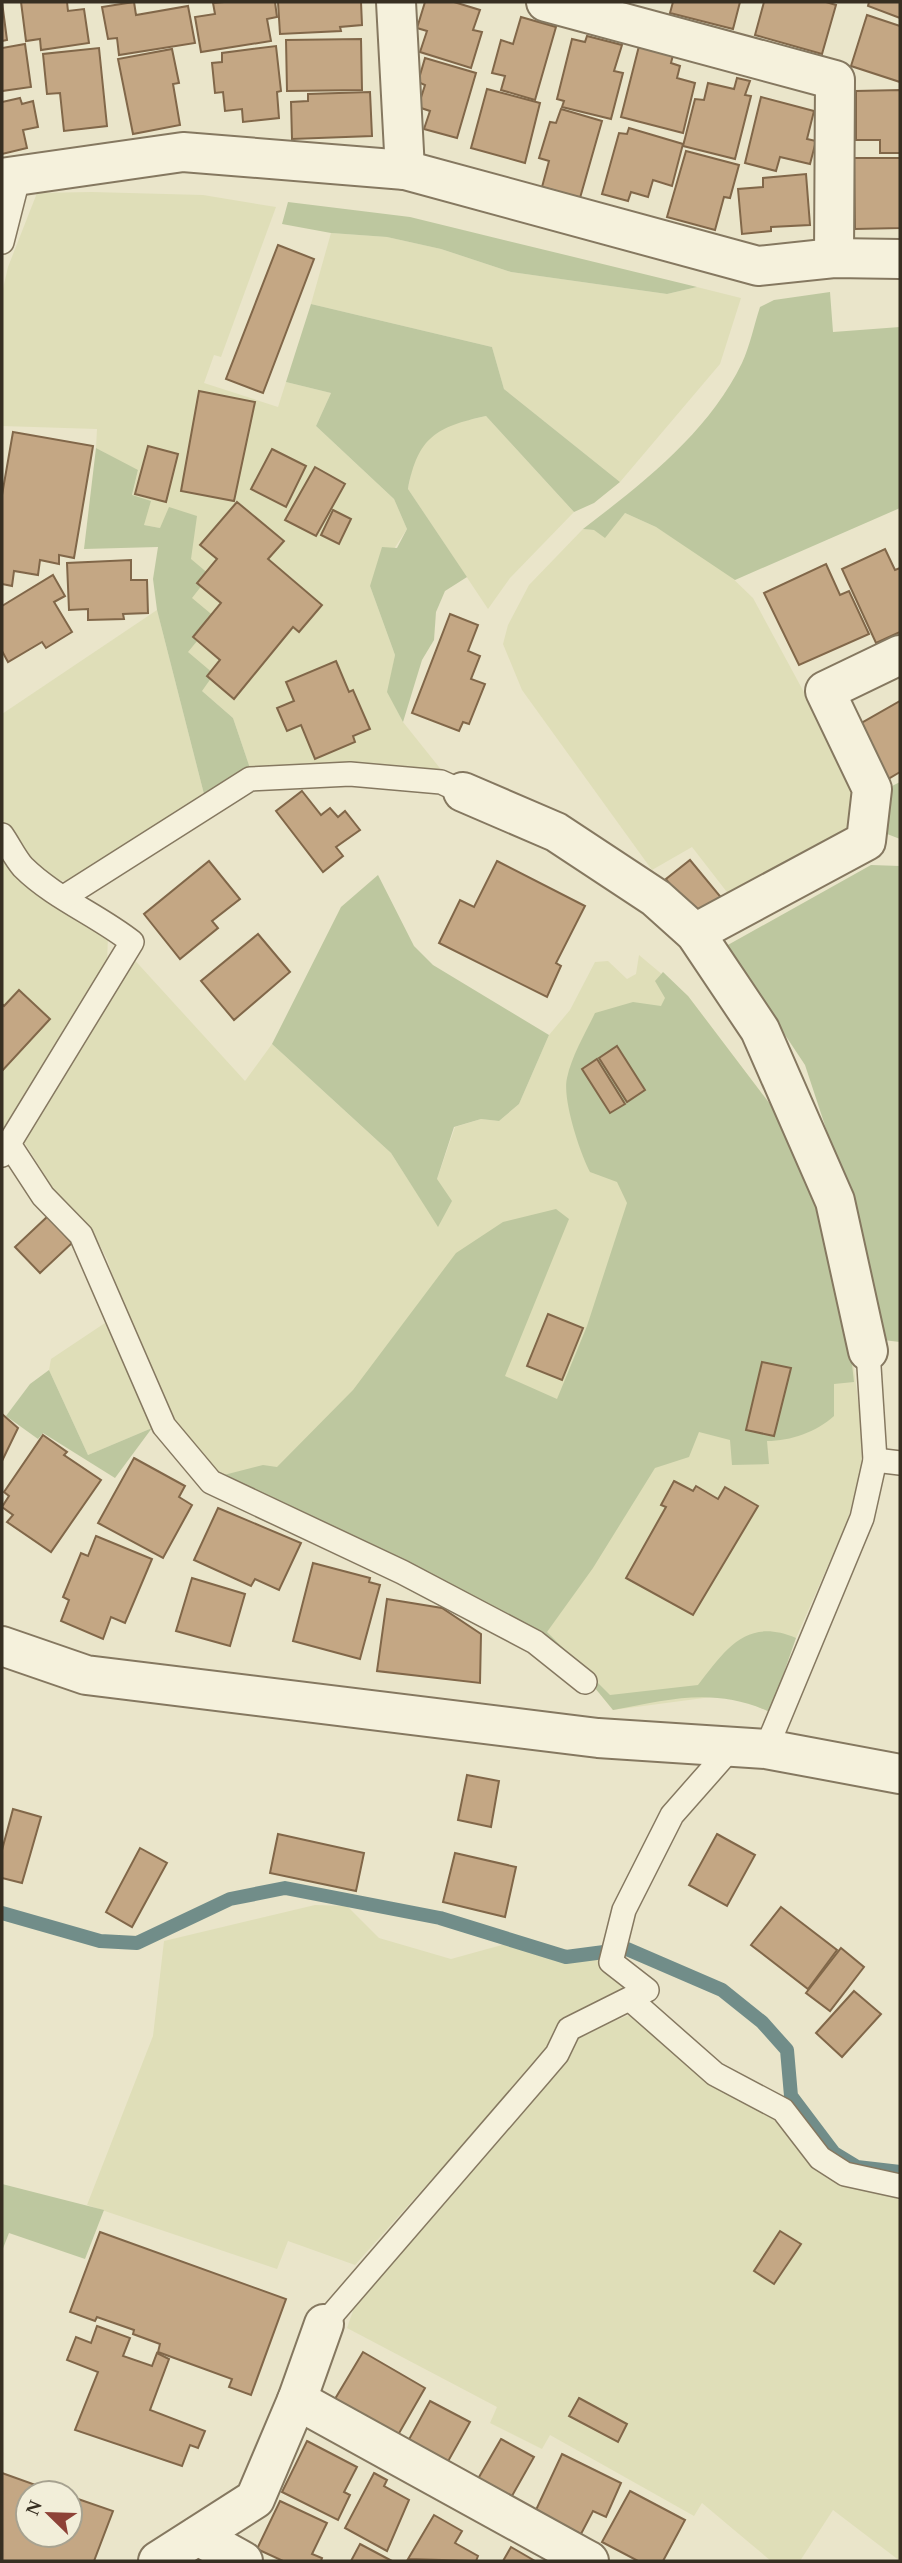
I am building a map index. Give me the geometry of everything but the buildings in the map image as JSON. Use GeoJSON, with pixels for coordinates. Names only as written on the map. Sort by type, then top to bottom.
{"type":"FeatureCollection","features":[{"type":"Feature","properties":{"kind":"street"},"geometry":{"type":"LineString","coordinates":[[396,2],[405,170]]}},
{"type":"Feature","properties":{"kind":"street"},"geometry":{"type":"LineString","coordinates":[[545,2],[835,79],[834,258]]}},
{"type":"Feature","properties":{"kind":"street"},"geometry":{"type":"LineString","coordinates":[[10,176],[183,152],[405,170],[758,266],[834,258],[900,259]]}},
{"type":"Feature","properties":{"kind":"street"},"geometry":{"type":"LineString","coordinates":[[695,933],[866,841],[872,789],[825,691],[900,655]]}},
{"type":"Feature","properties":{"kind":"street"},"geometry":{"type":"LineString","coordinates":[[463,792],[556,832],[656,898],[695,933],[760,1030],[835,1201],[867,1351]]}},
{"type":"Feature","properties":{"kind":"street"},"geometry":{"type":"LineString","coordinates":[[2,1646],[86,1675],[598,1738],[748,1749],[900,1774]]}},
{"type":"Feature","properties":{"kind":"street"},"geometry":{"type":"LineString","coordinates":[[159,2561],[255,2499],[297,2400],[324,2324]]}},
{"type":"Feature","properties":{"kind":"street"},"geometry":{"type":"LineString","coordinates":[[297,2400],[589,2561]]}},
{"type":"Feature","properties":{"kind":"street"},"geometry":{"type":"LineString","coordinates":[[198,2536],[243,2561]]}},
{"type":"Feature","properties":{"kind":"lane"},"geometry":{"type":"LineString","coordinates":[[2,243],[10,176]]}},
{"type":"Feature","properties":{"kind":"lane"},"geometry":{"type":"LineString","coordinates":[[64,897],[250,779],[350,774],[441,782],[463,792]]}},
{"type":"Feature","properties":{"kind":"lane"},"geometry":{"type":"LineString","coordinates":[[2,835],[22,865],[132,943],[5,1149],[43,1196],[81,1235],[164,1426],[211,1482],[402,1572],[535,1642],[585,1682]]}},
{"type":"Feature","properties":{"kind":"lane"},"geometry":{"type":"LineString","coordinates":[[324,2324],[557,2054],[569,2029],[647,1990],[611,1962],[624,1910],[671,1815],[748,1749],[862,1518],[875,1460],[867,1351]]}},
{"type":"Feature","properties":{"kind":"lane"},"geometry":{"type":"LineString","coordinates":[[875,1460],[900,1463]]}},
{"type":"Feature","properties":{"kind":"lane"},"geometry":{"type":"LineString","coordinates":[[631,2000],[715,2074],[783,2110],[820,2158],[845,2174],[900,2186]]}},
{"type":"Feature","properties":{"kind":"green space"},"geometry":{"type":"Polygon","coordinates":[[[37,193],[203,195],[276,207],[221,357],[214,355],[204,383],[278,407],[286,382],[331,393],[316,426],[394,499],[407,529],[370,586],[395,655],[388,692],[403,722],[443,772],[252,774],[233,718],[202,691],[188,652],[191,559],[160,528],[144,525],[132,496],[138,471],[96,448],[97,429],[2,426],[2,293],[8,267],[37,193]]]}},
{"type":"Feature","properties":{"kind":"green space"},"geometry":{"type":"Polygon","coordinates":[[[288,202],[410,217],[697,287],[667,294],[511,272],[441,249],[387,237],[331,233],[282,224],[288,202]]]}},
{"type":"Feature","properties":{"kind":"green space"},"geometry":{"type":"Polygon","coordinates":[[[331,233],[387,237],[441,249],[511,272],[667,294],[697,287],[741,298],[720,364],[620,482],[504,389],[492,347],[311,304],[331,233]]]}},
{"type":"Feature","properties":{"kind":"green space"},"geometry":{"type":"Polygon","coordinates":[[[830,292],[833,332],[900,327],[900,508],[735,580],[656,527],[625,513],[605,538],[594,530],[583,529],[651,475],[693,434],[711,412],[742,363],[760,307],[774,300],[830,292]]]}},
{"type":"Feature","properties":{"kind":"green space"},"geometry":{"type":"Polygon","coordinates":[[[311,304],[492,347],[504,389],[620,482],[594,503],[574,512],[486,416],[454,425],[432,437],[417,457],[408,489],[467,577],[445,591],[436,612],[434,640],[422,660],[403,722],[387,692],[395,655],[370,586],[382,547],[397,548],[407,529],[394,499],[316,426],[331,393],[286,382],[311,304]]]}},
{"type":"Feature","properties":{"kind":"green space"},"geometry":{"type":"Polygon","coordinates":[[[486,416],[574,512],[510,578],[488,609],[408,489],[414,458],[427,439],[451,424],[486,416]]]}},
{"type":"Feature","properties":{"kind":"green space"},"geometry":{"type":"Polygon","coordinates":[[[96,448],[138,470],[132,495],[151,501],[144,525],[160,528],[169,507],[197,516],[191,559],[210,575],[192,598],[216,618],[188,652],[214,674],[202,691],[233,718],[252,774],[235,777],[204,794],[157,610],[153,579],[158,547],[84,549],[96,448]]]}},
{"type":"Feature","properties":{"kind":"green space"},"geometry":{"type":"Polygon","coordinates":[[[625,513],[656,527],[726,572],[753,598],[852,781],[849,836],[730,896],[692,847],[652,870],[522,690],[503,644],[508,625],[529,585],[583,529],[594,530],[625,513]]]}},
{"type":"Feature","properties":{"kind":"green space"},"geometry":{"type":"Polygon","coordinates":[[[157,610],[204,794],[77,882],[54,880],[31,864],[2,819],[2,714],[157,610]]]}},
{"type":"Feature","properties":{"kind":"green space"},"geometry":{"type":"Polygon","coordinates":[[[900,782],[900,839],[882,832],[884,790],[900,782]]]}},
{"type":"Feature","properties":{"kind":"green space"},"geometry":{"type":"Polygon","coordinates":[[[2,856],[18,879],[108,935],[107,964],[2,1145],[2,856]]]}},
{"type":"Feature","properties":{"kind":"green space"},"geometry":{"type":"Polygon","coordinates":[[[871,865],[900,866],[900,1342],[883,1340],[844,1183],[805,1065],[726,946],[871,865]]]}},
{"type":"Feature","properties":{"kind":"green space"},"geometry":{"type":"Polygon","coordinates":[[[378,875],[414,946],[433,965],[549,1035],[519,1104],[499,1121],[481,1119],[454,1127],[437,1179],[452,1201],[438,1227],[391,1153],[272,1044],[341,907],[378,875]]]}},
{"type":"Feature","properties":{"kind":"green space"},"geometry":{"type":"Polygon","coordinates":[[[130,955],[245,1081],[272,1044],[391,1153],[438,1226],[437,1179],[455,1127],[481,1119],[499,1121],[519,1104],[549,1035],[570,1010],[595,962],[608,961],[627,979],[636,974],[639,955],[688,996],[773,1108],[845,1302],[860,1415],[862,1463],[848,1520],[796,1638],[770,1712],[744,1701],[719,1696],[613,1710],[586,1677],[220,1476],[185,1440],[132,1332],[107,1259],[90,1227],[57,1195],[21,1137],[130,955]]]}},
{"type":"Feature","properties":{"kind":"green space"},"geometry":{"type":"Polygon","coordinates":[[[663,972],[688,996],[773,1108],[800,1150],[845,1302],[854,1382],[834,1384],[834,1416],[827,1422],[803,1434],[767,1441],[769,1464],[732,1465],[730,1440],[699,1432],[689,1457],[655,1468],[593,1568],[547,1632],[610,1695],[698,1685],[728,1649],[750,1634],[764,1631],[796,1638],[770,1712],[750,1704],[711,1697],[674,1699],[613,1710],[586,1677],[220,1476],[263,1465],[277,1467],[353,1390],[456,1253],[503,1222],[556,1209],[569,1219],[505,1376],[557,1399],[587,1326],[627,1203],[617,1182],[590,1172],[581,1152],[567,1099],[569,1069],[595,1013],[633,1002],[661,1006],[665,998],[655,981],[663,972]]]}},
{"type":"Feature","properties":{"kind":"green space"},"geometry":{"type":"Polygon","coordinates":[[[105,1323],[152,1428],[88,1455],[49,1370],[51,1359],[105,1323]]]}},
{"type":"Feature","properties":{"kind":"green space"},"geometry":{"type":"Polygon","coordinates":[[[49,1370],[88,1455],[152,1428],[115,1478],[43,1433],[38,1439],[6,1416],[30,1384],[49,1370]]]}},
{"type":"Feature","properties":{"kind":"green space"},"geometry":{"type":"Polygon","coordinates":[[[315,1905],[347,1906],[379,1938],[451,1959],[509,1943],[555,1961],[598,1956],[630,1990],[571,2015],[543,2055],[355,2265],[288,2241],[277,2269],[87,2205],[153,2036],[164,1941],[315,1905]]]}},
{"type":"Feature","properties":{"kind":"green space"},"geometry":{"type":"Polygon","coordinates":[[[634,2013],[764,2109],[813,2163],[900,2193],[900,2561],[833,2510],[800,2561],[771,2561],[702,2503],[694,2516],[550,2435],[542,2449],[490,2423],[497,2407],[347,2328],[355,2305],[575,2037],[634,2013]]]}},
{"type":"Feature","properties":{"kind":"green space"},"geometry":{"type":"Polygon","coordinates":[[[2,2184],[104,2210],[85,2259],[9,2233],[2,2251],[2,2184]]]}},
{"type":"Feature","properties":{"kind":"waterway"},"geometry":{"type":"LineString","coordinates":[[2,1913],[100,1941],[137,1943],[230,1899],[285,1888],[440,1918],[566,1957],[627,1949],[722,1990],[762,2022],[787,2050],[791,2096],[834,2153],[857,2167],[900,2172]]}}]}
